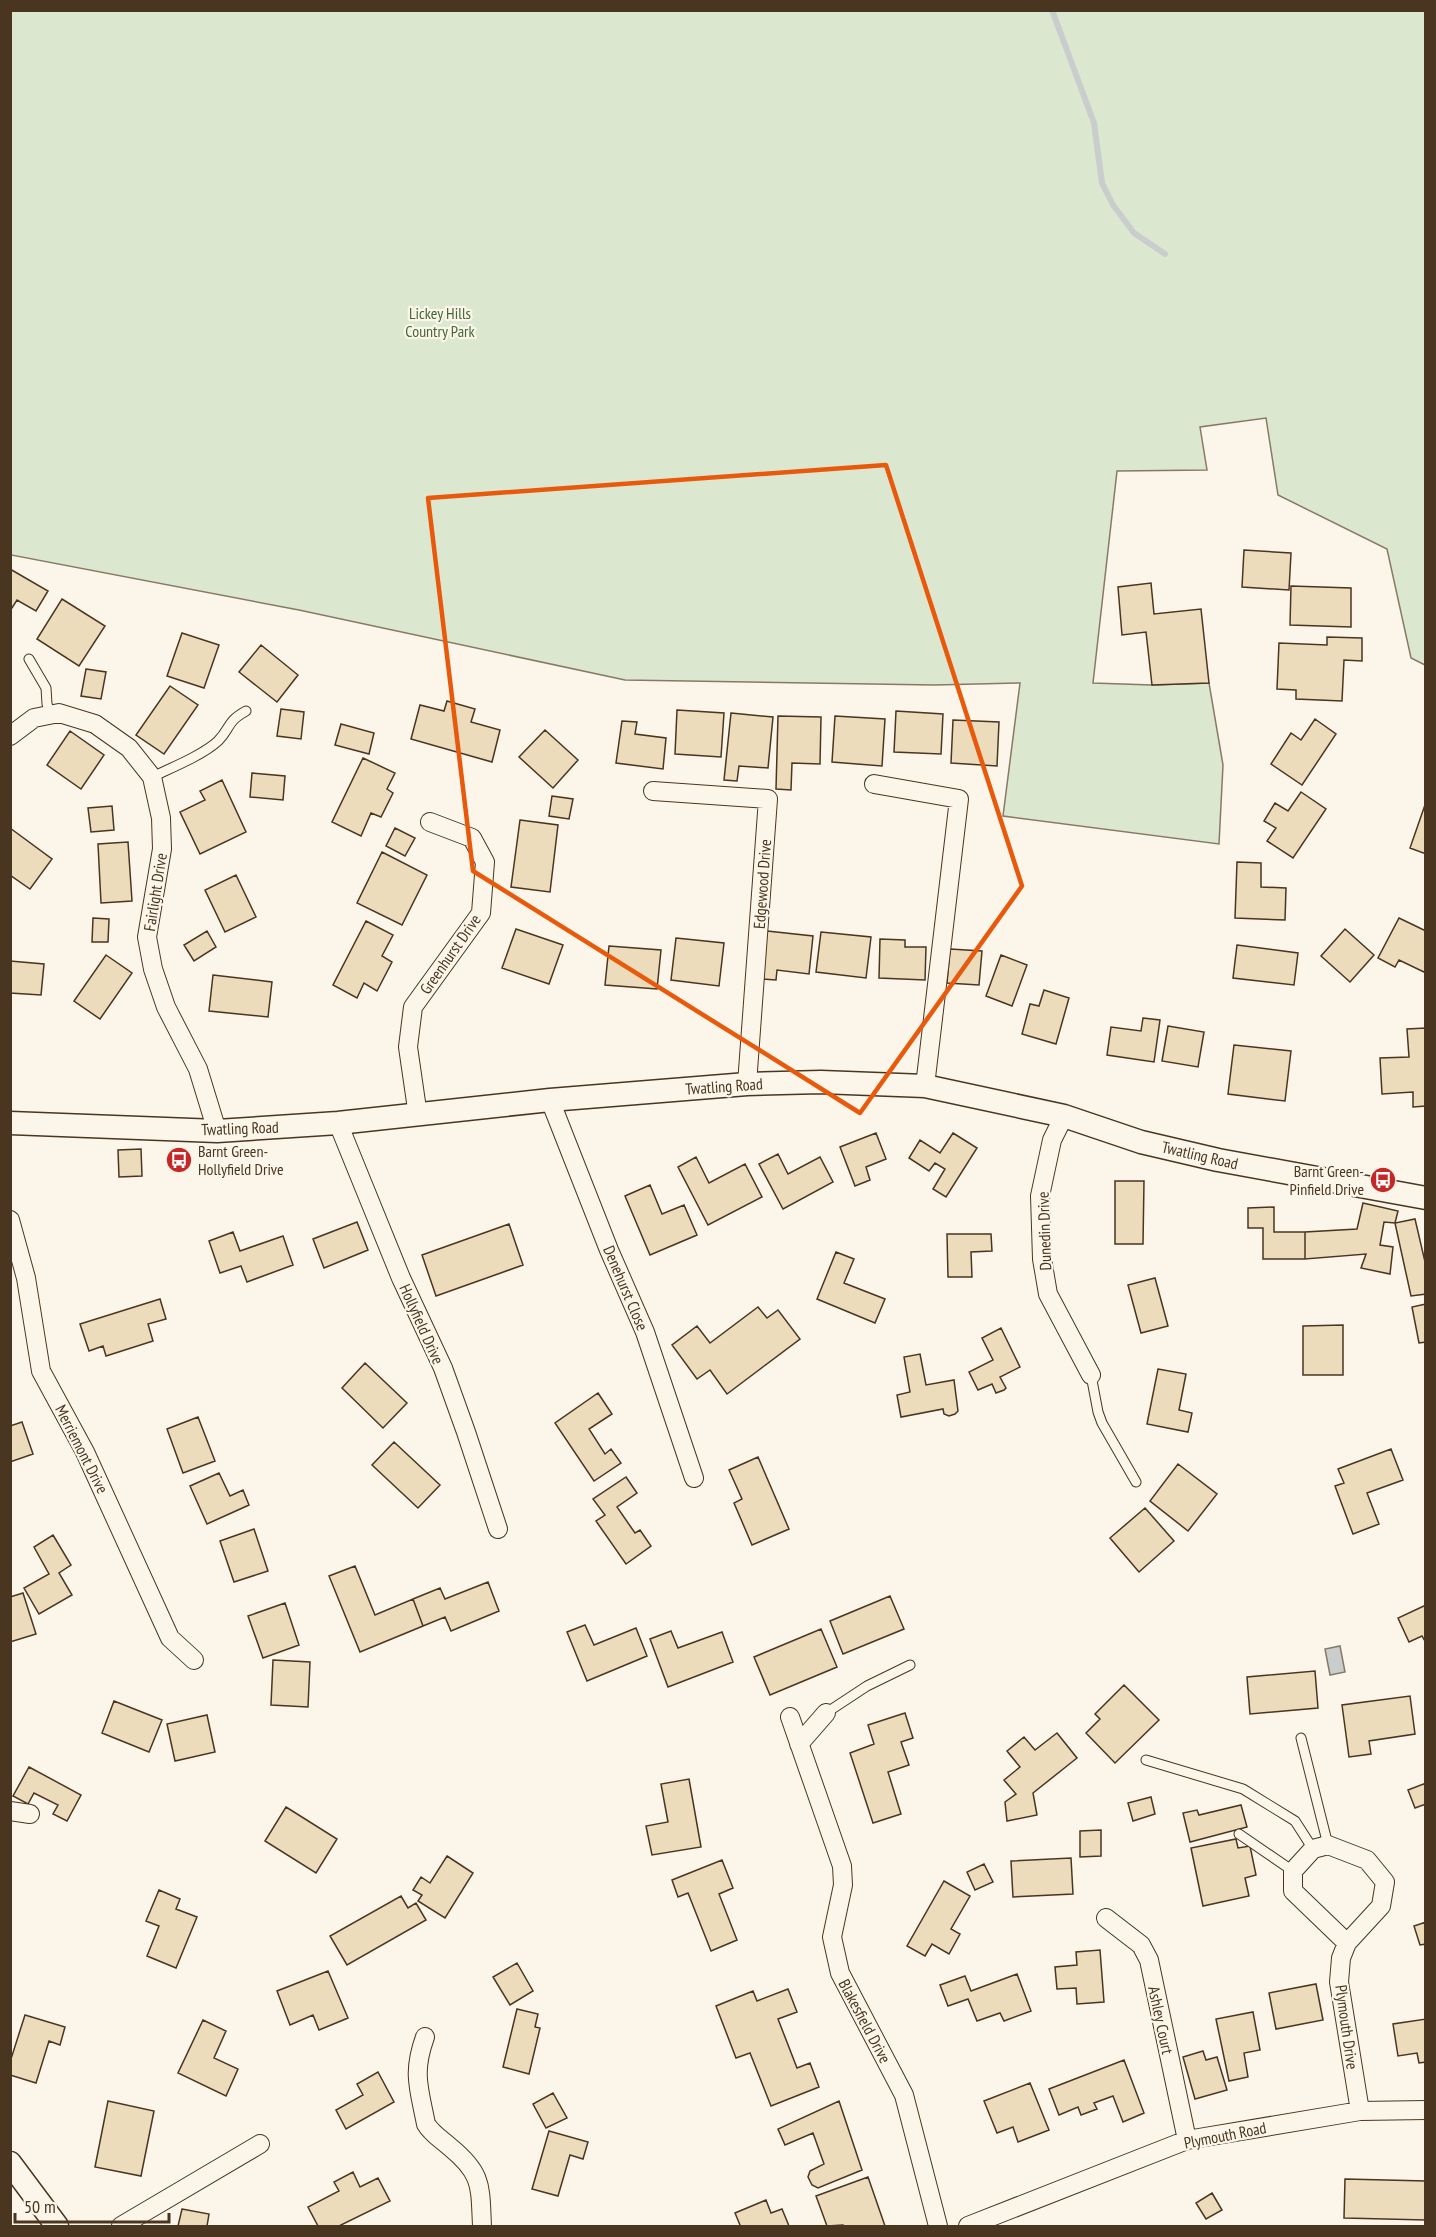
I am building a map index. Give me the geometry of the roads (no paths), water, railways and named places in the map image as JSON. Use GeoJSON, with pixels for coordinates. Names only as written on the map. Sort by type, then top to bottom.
{"type":"FeatureCollection","features":[{"type":"Feature","properties":{"kind":"street","name":"Fairlight Drive"},"geometry":{"type":"LineString","coordinates":[[10,736],[34,718],[59,713],[95,724],[129,748],[152,777],[161,818],[162,849],[147,937],[153,969],[166,1007],[198,1069],[217,1131]]}},
{"type":"Feature","properties":{"kind":"street"},"geometry":{"type":"LineString","coordinates":[[874,784],[959,799],[925,1086]]}},
{"type":"Feature","properties":{"kind":"street","name":"Edgewood Drive"},"geometry":{"type":"LineString","coordinates":[[653,791],[768,799],[747,1084]]}},
{"type":"Feature","properties":{"kind":"street","name":"Greenhurst Drive"},"geometry":{"type":"LineString","coordinates":[[418,1116],[408,1047],[413,1007],[481,914],[485,862],[472,838],[430,822]]}},
{"type":"Feature","properties":{"kind":"street","name":"Twatling Road"},"geometry":{"type":"LineString","coordinates":[[10,1123],[217,1131],[418,1116],[550,1100],[747,1084],[821,1082],[925,1086],[1064,1116],[1141,1142],[1218,1160],[1425,1198]]}},
{"type":"Feature","properties":{"kind":"street","name":"Denehurst Close"},"geometry":{"type":"LineString","coordinates":[[550,1100],[609,1250],[645,1332],[694,1478]]}},
{"type":"Feature","properties":{"kind":"street","name":"Dunedin Drive"},"geometry":{"type":"LineString","coordinates":[[1064,1116],[1052,1140],[1040,1196],[1042,1259],[1048,1294],[1090,1375]]}},
{"type":"Feature","properties":{"kind":"street","name":"Hollyfield Drive"},"geometry":{"type":"LineString","coordinates":[[338,1123],[442,1368],[498,1528]]}},
{"type":"Feature","properties":{"kind":"street","name":"Merriemont Drive"},"geometry":{"type":"LineString","coordinates":[[10,1220],[26,1278],[41,1371],[86,1452],[170,1638],[194,1660]]}},
{"type":"Feature","properties":{"kind":"street"},"geometry":{"type":"LineString","coordinates":[[799,1744],[826,1713]]}},
{"type":"Feature","properties":{"kind":"street","name":"Blakesfield Drive"},"geometry":{"type":"LineString","coordinates":[[790,1717],[842,1866],[843,1885],[832,1937],[840,1972],[904,2095],[938,2226]]}},
{"type":"Feature","properties":{"kind":"street"},"geometry":{"type":"LineString","coordinates":[[10,1811],[30,1814]]}},
{"type":"Feature","properties":{"kind":"street"},"geometry":{"type":"LineString","coordinates":[[1321,1847],[1293,1870],[1293,1892],[1347,1943]]}},
{"type":"Feature","properties":{"kind":"street","name":"Plymouth Drive"},"geometry":{"type":"LineString","coordinates":[[1321,1847],[1367,1860],[1385,1882],[1381,1906],[1347,1943],[1341,1958],[1339,1982],[1360,2110]]}},
{"type":"Feature","properties":{"kind":"street","name":"Ashley Court"},"geometry":{"type":"LineString","coordinates":[[1106,1918],[1141,1945],[1149,1960],[1186,2140]]}},
{"type":"Feature","properties":{"kind":"street"},"geometry":{"type":"LineString","coordinates":[[425,2037],[418,2058],[417,2071],[426,2124],[430,2131],[473,2168],[480,2187],[482,2226]]}},
{"type":"Feature","properties":{"kind":"street","name":"Plymouth Road"},"geometry":{"type":"LineString","coordinates":[[968,2226],[1186,2140],[1360,2110],[1425,2110]]}},
{"type":"Feature","properties":{"kind":"street"},"geometry":{"type":"LineString","coordinates":[[121,2226],[260,2144]]}},
{"type":"Feature","properties":{"kind":"street"},"geometry":{"type":"LineString","coordinates":[[10,2163],[57,2226]]}},
{"type":"Feature","properties":{"kind":"lane"},"geometry":{"type":"LineString","coordinates":[[29,659],[46,688],[47,704],[51,715]]}},
{"type":"Feature","properties":{"kind":"lane"},"geometry":{"type":"LineString","coordinates":[[152,777],[182,763],[218,741],[233,718],[246,711]]}},
{"type":"Feature","properties":{"kind":"lane"},"geometry":{"type":"LineString","coordinates":[[1090,1375],[1102,1423],[1136,1482]]}},
{"type":"Feature","properties":{"kind":"lane"},"geometry":{"type":"LineString","coordinates":[[826,1713],[859,1691],[910,1665]]}},
{"type":"Feature","properties":{"kind":"lane"},"geometry":{"type":"LineString","coordinates":[[1301,1738],[1321,1847]]}},
{"type":"Feature","properties":{"kind":"lane"},"geometry":{"type":"LineString","coordinates":[[1146,1760],[1243,1789],[1295,1821],[1321,1847]]}},
{"type":"Feature","properties":{"kind":"lane"},"geometry":{"type":"LineString","coordinates":[[1239,1834],[1293,1870]]}},
{"type":"Feature","properties":{"kind":"waterway"},"geometry":{"type":"LineString","coordinates":[[1052,10],[1094,123],[1102,183],[1113,205],[1134,233],[1165,254]]}},
{"type":"Feature","properties":{"kind":"place","name":"Barnt Green- Hollyfield Drive"},"geometry":{"type":"Point","coordinates":[179,1160]}},
{"type":"Feature","properties":{"kind":"place","name":"Barnt Green- Pinfield Drive"},"geometry":{"type":"Point","coordinates":[1383,1180]}},
{"type":"Feature","properties":{"kind":"park label","name":"Lickey Hills Country Park"},"geometry":{"type":"Point","coordinates":[440,322]}}]}
